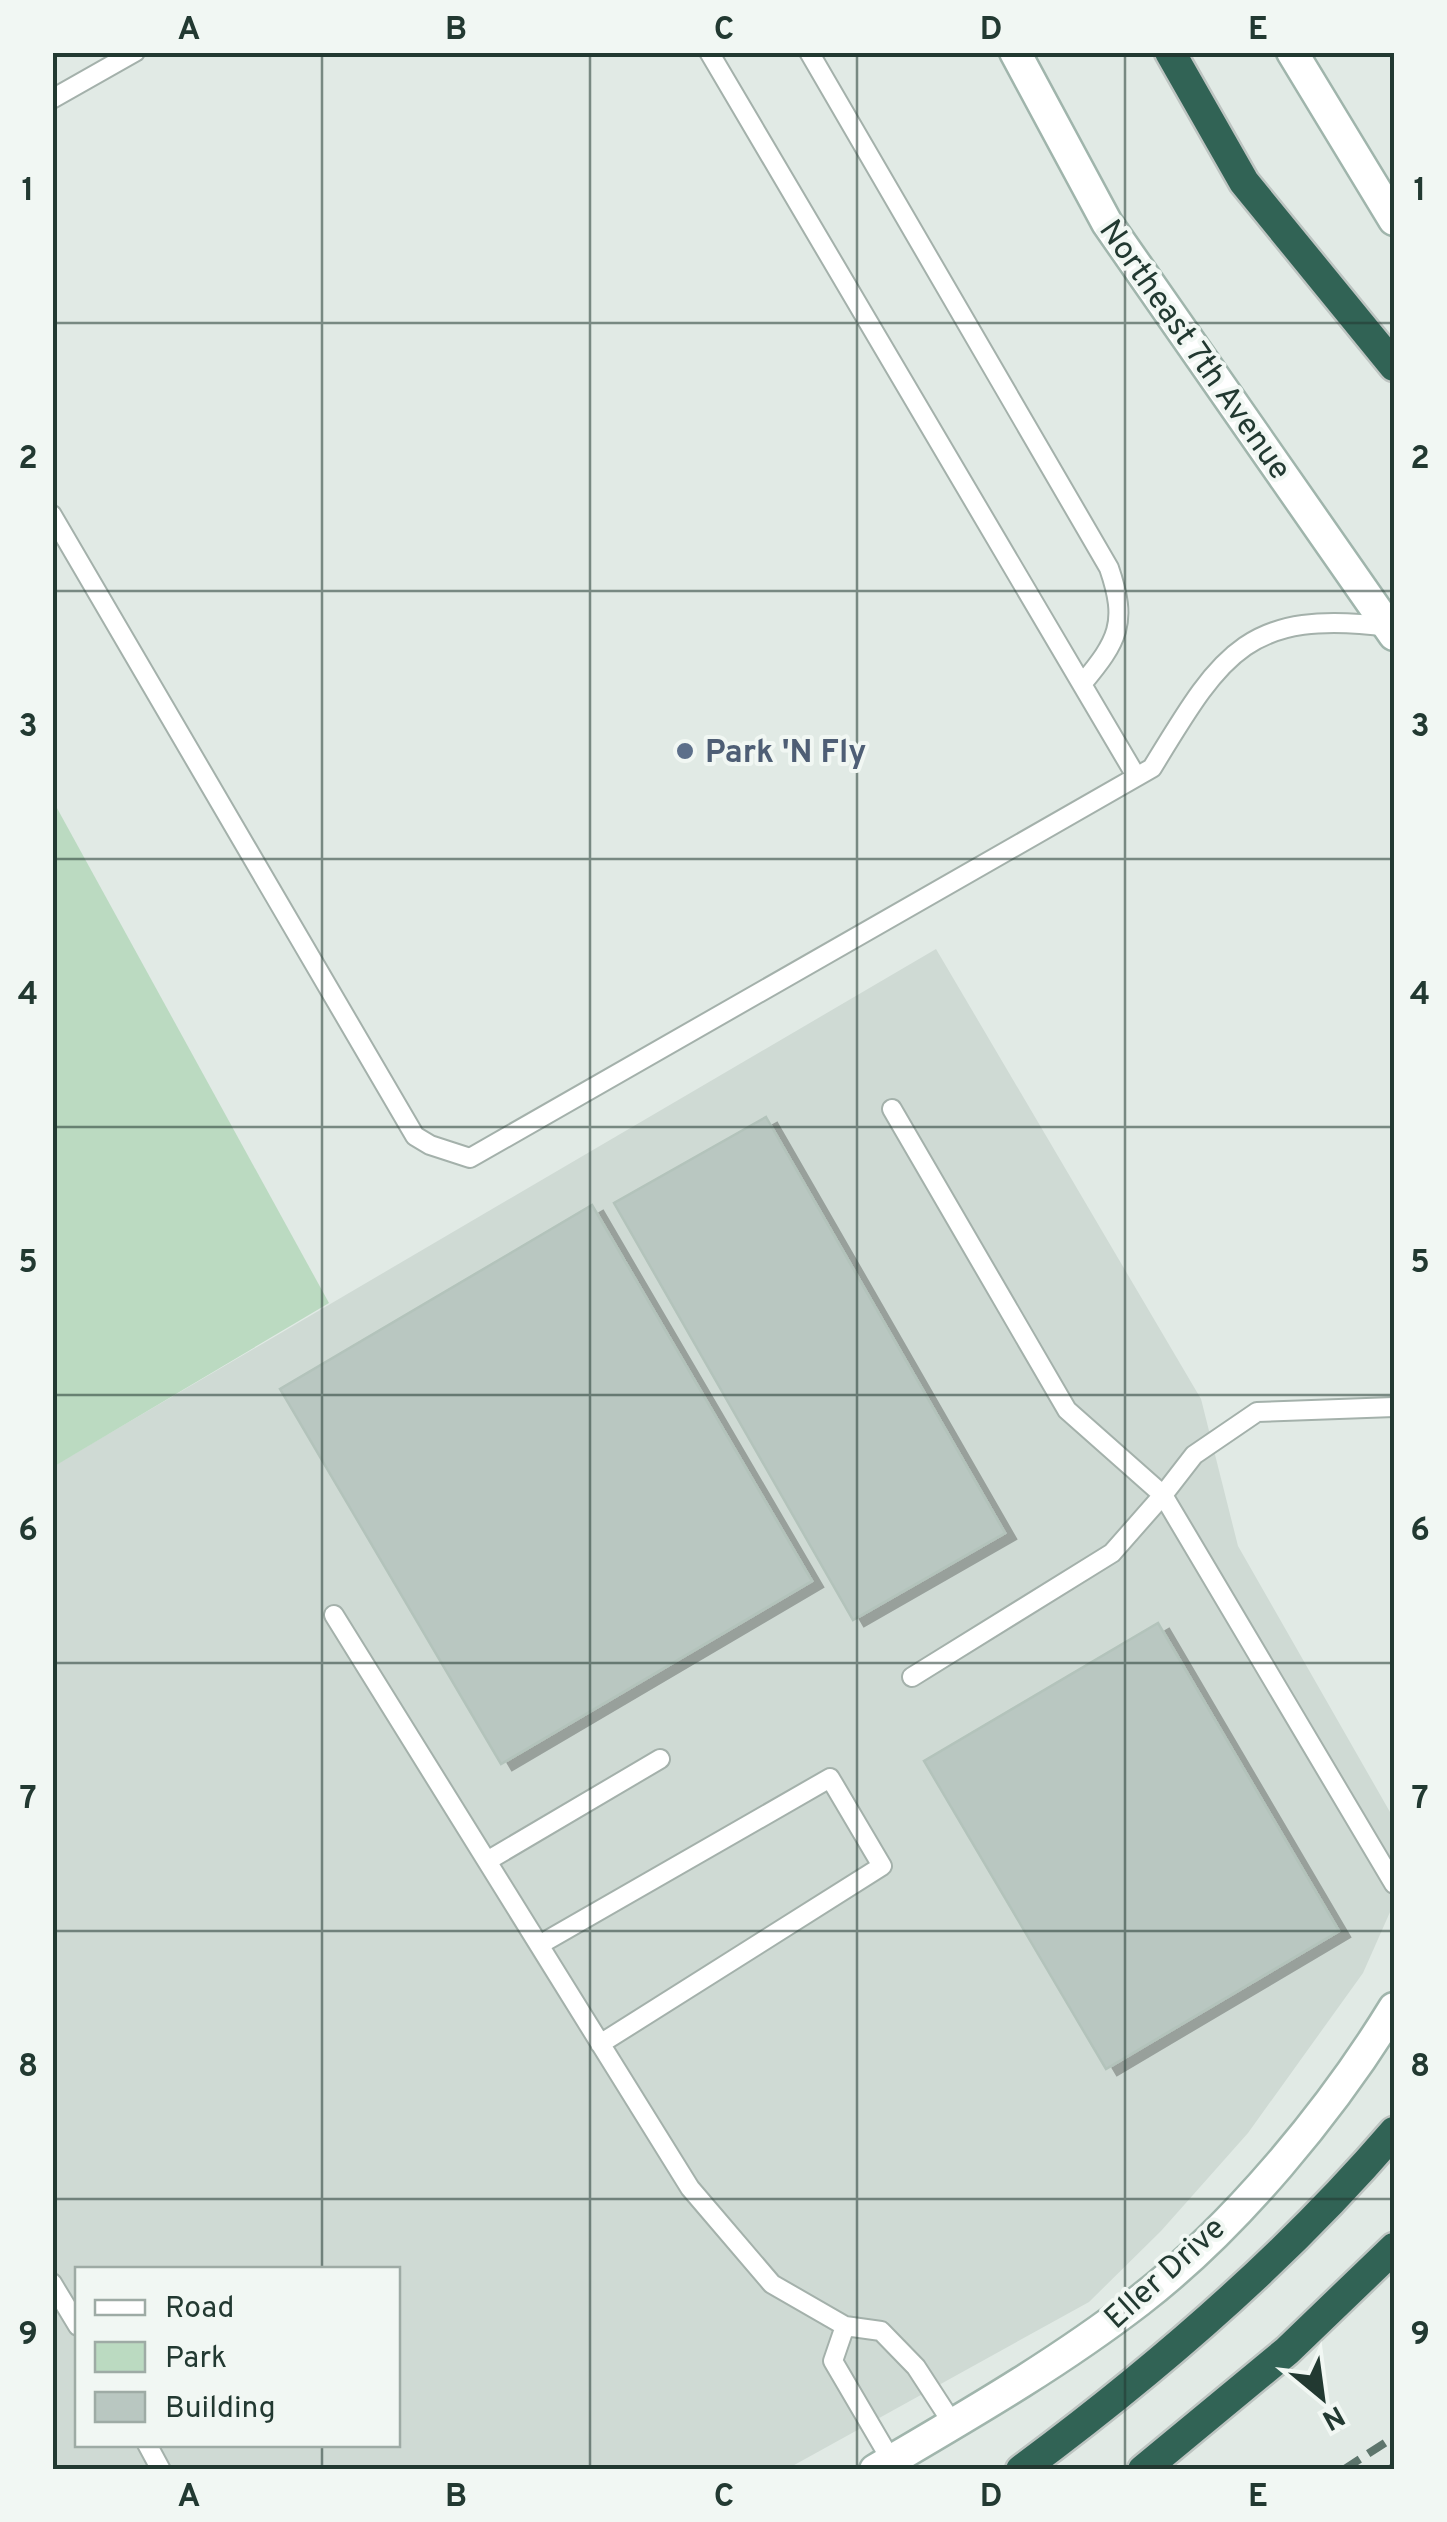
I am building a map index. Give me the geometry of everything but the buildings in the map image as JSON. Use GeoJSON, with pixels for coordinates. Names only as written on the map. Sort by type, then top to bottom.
{"type":"FeatureCollection","features":[{"type":"Feature","properties":{"kind":"highway"},"geometry":{"type":"LineString","coordinates":[[1170,52],[1244,182],[1394,366]]}},
{"type":"Feature","properties":{"kind":"highway"},"geometry":{"type":"LineString","coordinates":[[1021,2470],[1177,2346],[1263,2270],[1394,2132]]}},
{"type":"Feature","properties":{"kind":"highway"},"geometry":{"type":"LineString","coordinates":[[1143,2470],[1287,2351],[1394,2248]]}},
{"type":"Feature","properties":{"kind":"street","name":"Northeast 7th Avenue"},"geometry":{"type":"LineString","coordinates":[[1015,52],[1107,223],[1392,631]]}},
{"type":"Feature","properties":{"kind":"street"},"geometry":{"type":"LineString","coordinates":[[1292,52],[1394,220]]}},
{"type":"Feature","properties":{"kind":"street","name":"Eller Drive"},"geometry":{"type":"LineString","coordinates":[[883,2465],[1084,2342],[1194,2252],[1302,2133],[1394,2008]]}},
{"type":"Feature","properties":{"kind":"lane"},"geometry":{"type":"LineString","coordinates":[[52,99],[134,52]]}},
{"type":"Feature","properties":{"kind":"lane"},"geometry":{"type":"LineString","coordinates":[[710,52],[1136,776]]}},
{"type":"Feature","properties":{"kind":"lane"},"geometry":{"type":"LineString","coordinates":[[809,52],[1109,568],[1122,605],[1109,652],[1082,684]]}},
{"type":"Feature","properties":{"kind":"lane"},"geometry":{"type":"LineString","coordinates":[[52,515],[415,1136],[470,1158],[1152,768],[1205,682],[1233,652],[1268,630],[1330,619],[1392,631]]}},
{"type":"Feature","properties":{"kind":"lane"},"geometry":{"type":"LineString","coordinates":[[892,1109],[1067,1410],[1162,1495],[1394,1884]]}},
{"type":"Feature","properties":{"kind":"lane"},"geometry":{"type":"LineString","coordinates":[[912,1677],[1112,1553],[1194,1455],[1257,1412],[1394,1407]]}},
{"type":"Feature","properties":{"kind":"lane"},"geometry":{"type":"LineString","coordinates":[[334,1615],[690,2188],[772,2284],[844,2326],[881,2331],[916,2367],[953,2424]]}},
{"type":"Feature","properties":{"kind":"lane"},"geometry":{"type":"LineString","coordinates":[[488,1862],[660,1759]]}},
{"type":"Feature","properties":{"kind":"lane"},"geometry":{"type":"LineString","coordinates":[[539,1945],[830,1778],[882,1866],[600,2044]]}},
{"type":"Feature","properties":{"kind":"lane"},"geometry":{"type":"LineString","coordinates":[[52,2283],[75,2321]]}},
{"type":"Feature","properties":{"kind":"lane"},"geometry":{"type":"LineString","coordinates":[[844,2326],[833,2362],[883,2465]]}},
{"type":"Feature","properties":{"kind":"lane"},"geometry":{"type":"LineString","coordinates":[[149,2447],[161,2470]]}},
{"type":"Feature","properties":{"kind":"shaded area"},"geometry":{"type":"Polygon","coordinates":[[[936,949],[1201,1399],[1238,1546],[1394,1819],[1394,1903],[1363,1973],[1248,2133],[1161,2231],[1089,2302],[787,2469],[53,2469],[52,1467],[936,949]]]}},
{"type":"Feature","properties":{"kind":"green space"},"geometry":{"type":"Polygon","coordinates":[[[52,799],[329,1303],[53,1467],[52,1467],[52,799]]]}},
{"type":"Feature","properties":{"kind":"railway"},"geometry":{"type":"LineString","coordinates":[[1343,2470],[1394,2437]]}},
{"type":"Feature","properties":{"kind":"railway"},"geometry":{"type":"LineString","coordinates":[[1389,2470],[1394,2466]]}},
{"type":"Feature","properties":{"kind":"place","name":"Park 'N Fly"},"geometry":{"type":"Point","coordinates":[685,751]}}]}
